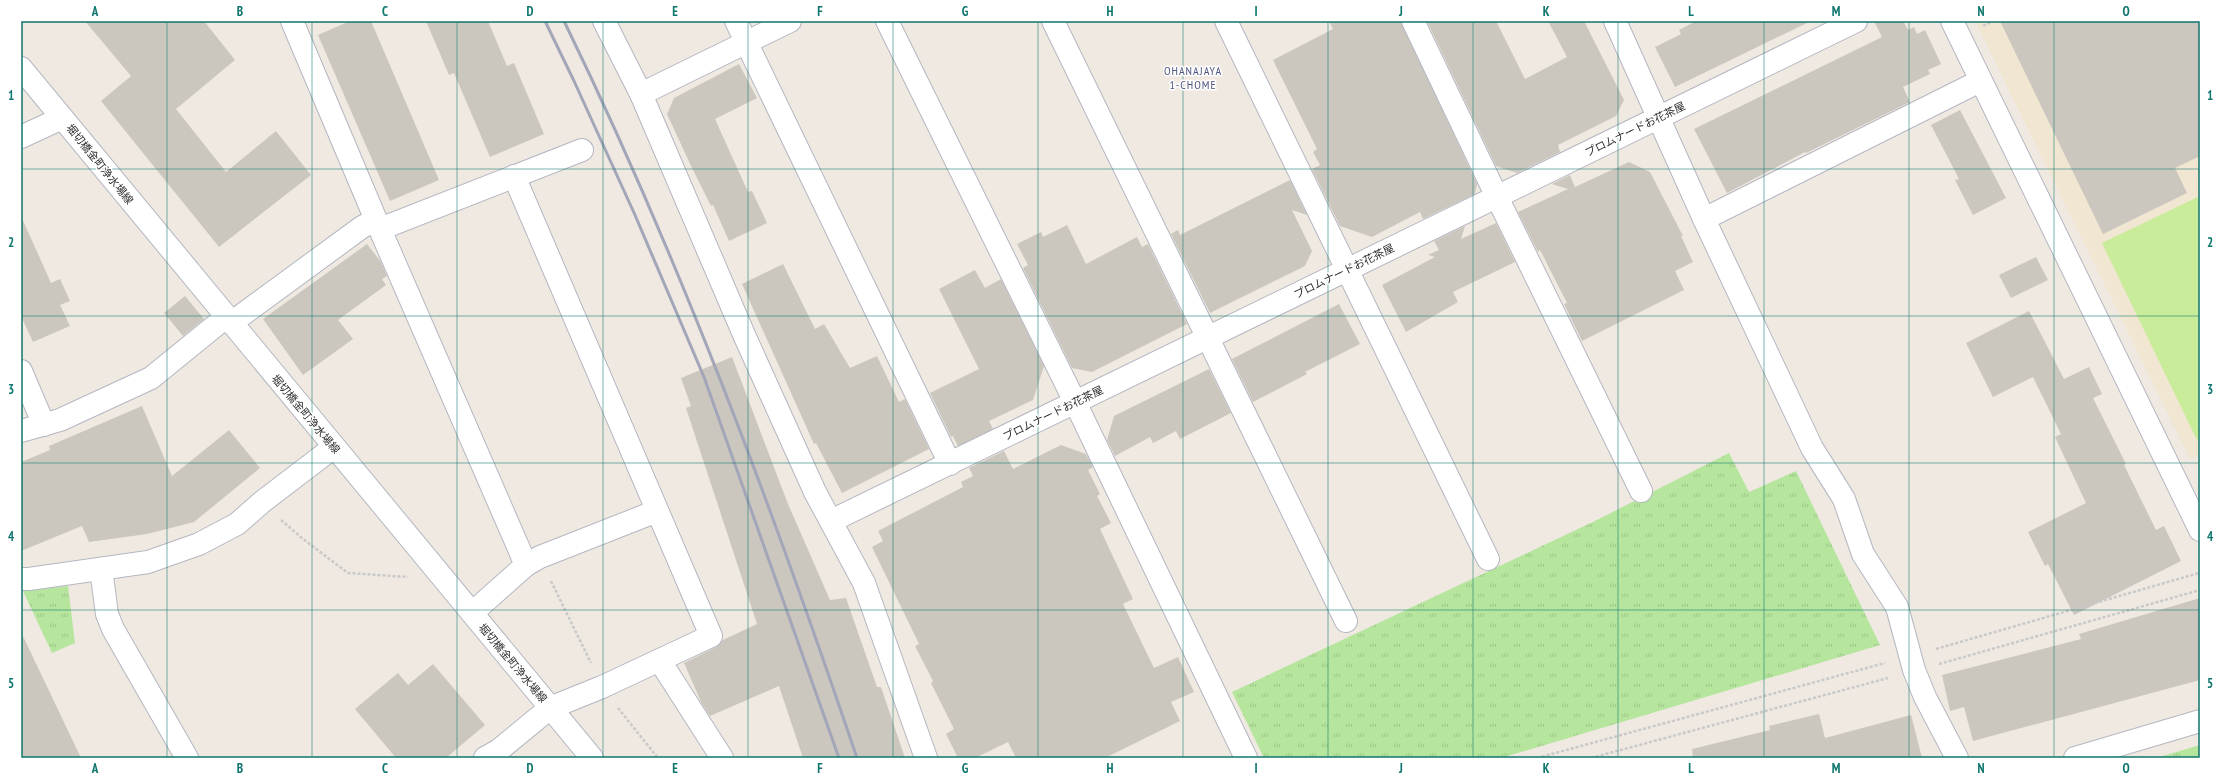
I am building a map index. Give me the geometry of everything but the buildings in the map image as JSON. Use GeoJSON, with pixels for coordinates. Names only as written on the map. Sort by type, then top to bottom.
{"type":"FeatureCollection","features":[{"type":"Feature","properties":{"kind":"street"},"geometry":{"type":"LineString","coordinates":[[292,21],[378,225],[526,565]]}},
{"type":"Feature","properties":{"kind":"street"},"geometry":{"type":"LineString","coordinates":[[604,21],[641,94],[745,337],[815,492],[864,583],[926,758]]}},
{"type":"Feature","properties":{"kind":"street"},"geometry":{"type":"LineString","coordinates":[[736,21],[950,464]]}},
{"type":"Feature","properties":{"kind":"street"},"geometry":{"type":"LineString","coordinates":[[641,94],[790,21]]}},
{"type":"Feature","properties":{"kind":"street"},"geometry":{"type":"LineString","coordinates":[[887,21],[1075,402],[1246,758]]}},
{"type":"Feature","properties":{"kind":"street"},"geometry":{"type":"LineString","coordinates":[[1053,21],[1207,340],[1346,622]]}},
{"type":"Feature","properties":{"kind":"street"},"geometry":{"type":"LineString","coordinates":[[1226,21],[1348,268],[1488,559]]}},
{"type":"Feature","properties":{"kind":"street"},"geometry":{"type":"LineString","coordinates":[[1413,21],[1497,197],[1641,491]]}},
{"type":"Feature","properties":{"kind":"street"},"geometry":{"type":"LineString","coordinates":[[1615,21],[1704,219],[1812,448],[1844,499],[1863,554],[1897,607],[1910,656],[1925,697],[1957,758]]}},
{"type":"Feature","properties":{"kind":"street","name":"プロムナードお花茶屋"},"geometry":{"type":"LineString","coordinates":[[831,521],[1075,402],[1207,340],[1348,268],[1497,197],[1856,21]]}},
{"type":"Feature","properties":{"kind":"street"},"geometry":{"type":"LineString","coordinates":[[1952,21],[1980,82],[2200,530]]}},
{"type":"Feature","properties":{"kind":"street","name":"堀切橋金町浄水場線"},"geometry":{"type":"LineString","coordinates":[[21,68],[592,758]]}},
{"type":"Feature","properties":{"kind":"street"},"geometry":{"type":"LineString","coordinates":[[1704,219],[1980,82]]}},
{"type":"Feature","properties":{"kind":"street"},"geometry":{"type":"LineString","coordinates":[[21,137],[62,118]]}},
{"type":"Feature","properties":{"kind":"street"},"geometry":{"type":"LineString","coordinates":[[21,431],[44,425],[151,378],[229,320],[362,227],[378,225],[582,150]]}},
{"type":"Feature","properties":{"kind":"street"},"geometry":{"type":"LineString","coordinates":[[485,758],[499,750],[550,708],[602,687],[711,636],[514,176]]}},
{"type":"Feature","properties":{"kind":"street"},"geometry":{"type":"LineString","coordinates":[[21,371],[44,425]]}},
{"type":"Feature","properties":{"kind":"street"},"geometry":{"type":"LineString","coordinates":[[21,579],[29,580],[148,562],[199,544],[238,524],[262,502],[334,447]]}},
{"type":"Feature","properties":{"kind":"street"},"geometry":{"type":"LineString","coordinates":[[472,613],[526,565],[657,511]]}},
{"type":"Feature","properties":{"kind":"street"},"geometry":{"type":"LineString","coordinates":[[101,569],[107,614],[113,629],[187,758]]}},
{"type":"Feature","properties":{"kind":"street"},"geometry":{"type":"LineString","coordinates":[[660,660],[722,758]]}},
{"type":"Feature","properties":{"kind":"street"},"geometry":{"type":"LineString","coordinates":[[2075,758],[2200,721]]}},
{"type":"Feature","properties":{"kind":"path"},"geometry":{"type":"LineString","coordinates":[[262,502],[303,539],[348,573],[415,577],[434,568]]}},
{"type":"Feature","properties":{"kind":"path"},"geometry":{"type":"LineString","coordinates":[[1537,758],[1910,656],[2199,573]]}},
{"type":"Feature","properties":{"kind":"shaded area"},"geometry":{"type":"Polygon","coordinates":[[[1975,21],[2200,21],[2200,454],[2190,459],[1975,21]]]}},
{"type":"Feature","properties":{"kind":"green space"},"geometry":{"type":"Polygon","coordinates":[[[2200,196],[2200,438],[2197,440],[2102,243],[2200,196]]]}},
{"type":"Feature","properties":{"kind":"green space"},"geometry":{"type":"Polygon","coordinates":[[[1729,453],[1749,492],[1796,471],[1880,645],[1501,758],[1264,758],[1232,692],[1597,520],[1729,453]]]}},
{"type":"Feature","properties":{"kind":"green space"},"geometry":{"type":"Polygon","coordinates":[[[68,586],[75,643],[52,653],[23,591],[68,586]]]}},
{"type":"Feature","properties":{"kind":"green space"},"geometry":{"type":"Polygon","coordinates":[[[2200,745],[2200,758],[2156,758],[2200,745]]]}},
{"type":"Feature","properties":{"kind":"railway"},"geometry":{"type":"LineString","coordinates":[[545,21],[635,215],[704,377],[839,758]]}},
{"type":"Feature","properties":{"kind":"railway"},"geometry":{"type":"LineString","coordinates":[[564,21],[647,201],[722,385],[792,570],[857,758]]}},
{"type":"Feature","properties":{"kind":"district","name":"OHANAJAYA 1-CHOME"},"geometry":{"type":"Point","coordinates":[1193,77]}}]}
